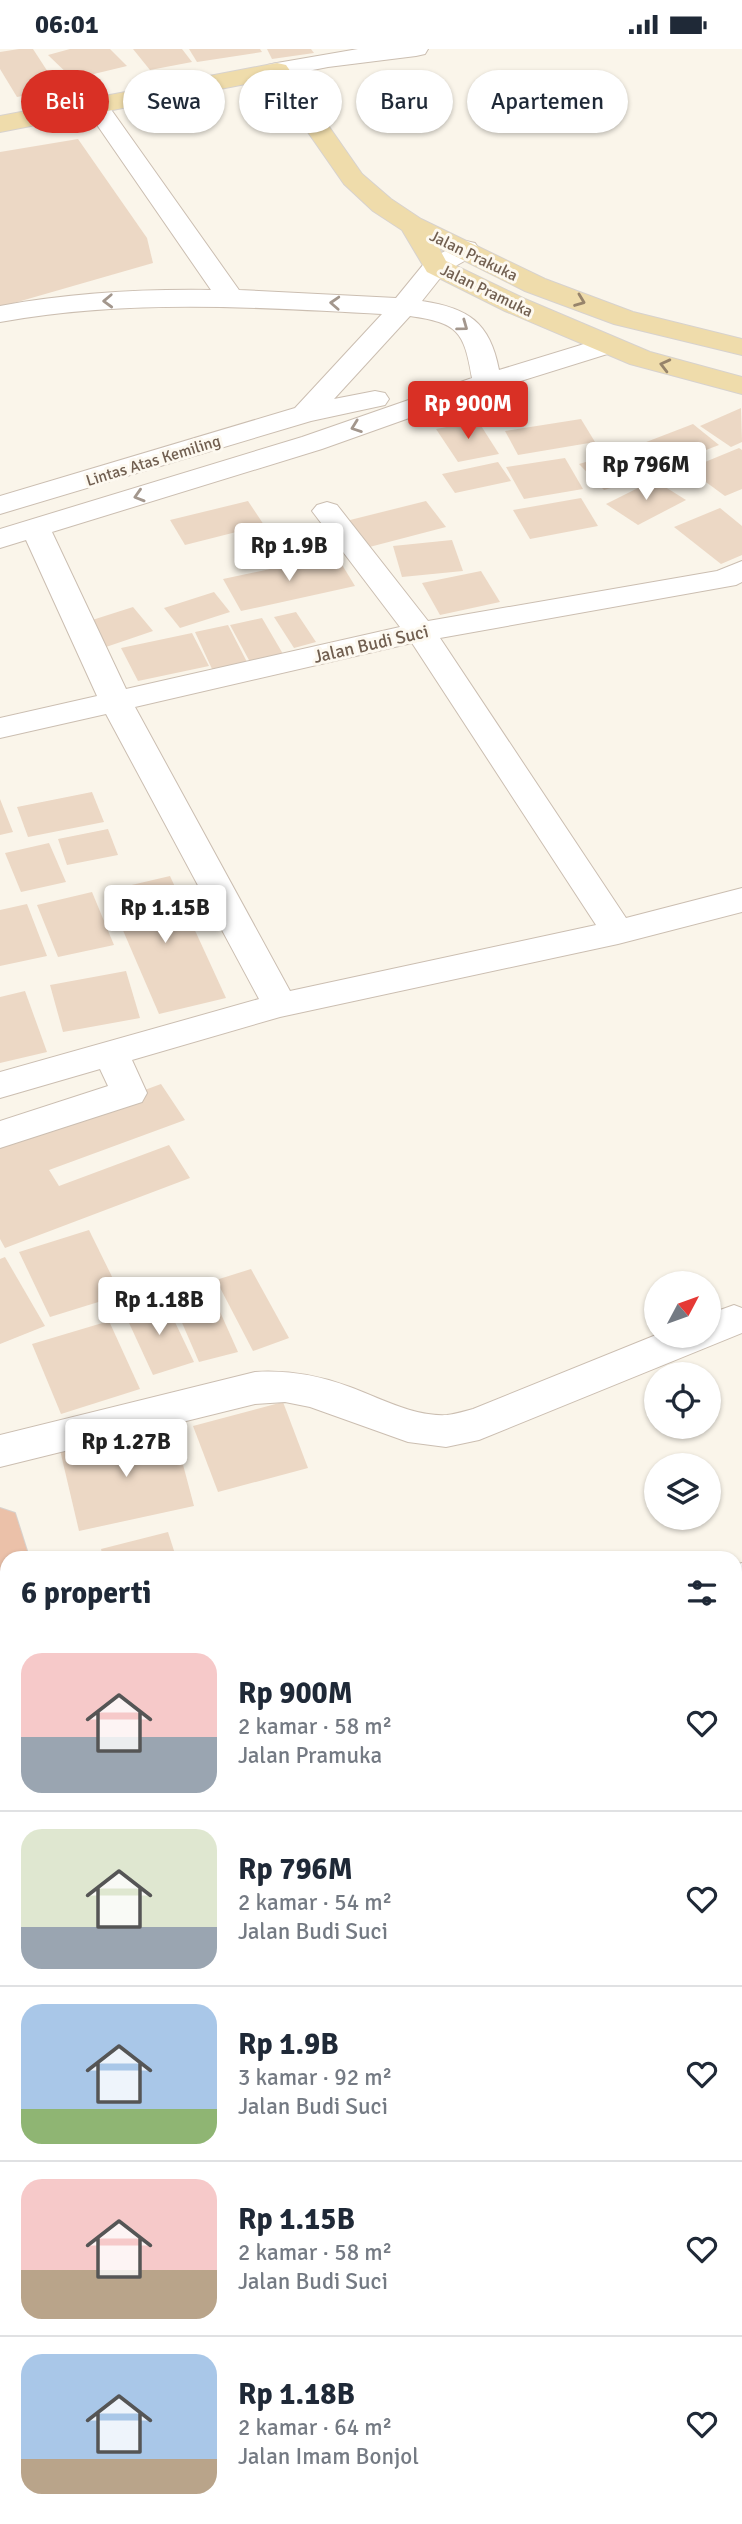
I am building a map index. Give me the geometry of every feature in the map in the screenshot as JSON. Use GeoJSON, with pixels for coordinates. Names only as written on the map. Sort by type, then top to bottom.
{"type":"FeatureCollection","features":[{"type":"Feature","properties":{"kind":"highway"},"geometry":{"type":"LineString","coordinates":[[0,1525],[6,1551]]}},
{"type":"Feature","properties":{"kind":"main road"},"geometry":{"type":"LineString","coordinates":[[109,103],[239,78]]}},
{"type":"Feature","properties":{"kind":"main road"},"geometry":{"type":"LineString","coordinates":[[0,124],[21,120]]}},
{"type":"Feature","properties":{"kind":"main road","name":"Jalan Pramuka"},"geometry":{"type":"LineString","coordinates":[[321,133],[353,179],[382,205],[412,225],[436,266],[515,305],[640,358],[742,386]]}},
{"type":"Feature","properties":{"kind":"main road","name":"Jalan Prakuka"},"geometry":{"type":"LineString","coordinates":[[412,225],[466,249],[535,285]]}},
{"type":"Feature","properties":{"kind":"main road","name":"Jalan Pramuka"},"geometry":{"type":"LineString","coordinates":[[535,285],[624,318],[742,347]]}},
{"type":"Feature","properties":{"kind":"street"},"geometry":{"type":"LineString","coordinates":[[277,70],[324,55],[416,49]]}},
{"type":"Feature","properties":{"kind":"street"},"geometry":{"type":"LineString","coordinates":[[109,124],[230,296]]}},
{"type":"Feature","properties":{"kind":"street"},"geometry":{"type":"LineString","coordinates":[[300,416],[403,307],[436,266],[466,249]]}},
{"type":"Feature","properties":{"kind":"street"},"geometry":{"type":"LineString","coordinates":[[0,314],[90,302],[230,296],[403,307],[447,316],[470,328],[479,342],[487,382]]}},
{"type":"Feature","properties":{"kind":"street"},"geometry":{"type":"LineString","coordinates":[[0,539],[312,443],[447,395],[607,345]]}},
{"type":"Feature","properties":{"kind":"street","name":"Lintas Atas Kemiling"},"geometry":{"type":"LineString","coordinates":[[0,505],[300,416],[399,394],[447,395]]}},
{"type":"Feature","properties":{"kind":"street"},"geometry":{"type":"LineString","coordinates":[[327,511],[420,632],[618,932]]}},
{"type":"Feature","properties":{"kind":"street"},"geometry":{"type":"LineString","coordinates":[[36,529],[116,702],[280,1005]]}},
{"type":"Feature","properties":{"kind":"street","name":"Jalan Budi Suci"},"geometry":{"type":"LineString","coordinates":[[0,728],[420,632],[736,583]]}},
{"type":"Feature","properties":{"kind":"street"},"geometry":{"type":"LineString","coordinates":[[0,1084],[280,1005],[618,932],[742,899]]}},
{"type":"Feature","properties":{"kind":"street"},"geometry":{"type":"LineString","coordinates":[[0,1135],[129,1093],[111,1053]]}},
{"type":"Feature","properties":{"kind":"street"},"geometry":{"type":"LineString","coordinates":[[0,1451],[255,1388],[285,1387],[334,1397],[408,1426],[446,1431],[479,1424],[664,1348]]}},
{"type":"Feature","properties":{"kind":"building"},"geometry":{"type":"Polygon","coordinates":[[[33,49],[47,70],[21,70],[21,96],[17,97],[0,69],[0,52],[33,49]]]}},
{"type":"Feature","properties":{"kind":"building"},"geometry":{"type":"Polygon","coordinates":[[[70,49],[110,49],[127,66],[109,70],[64,70],[48,55],[70,49]]]}},
{"type":"Feature","properties":{"kind":"building"},"geometry":{"type":"Polygon","coordinates":[[[133,49],[182,49],[192,62],[150,70],[133,49]]]}},
{"type":"Feature","properties":{"kind":"building"},"geometry":{"type":"Polygon","coordinates":[[[189,49],[260,49],[262,52],[197,62],[189,49]]]}},
{"type":"Feature","properties":{"kind":"building"},"geometry":{"type":"Polygon","coordinates":[[[267,49],[311,49],[314,53],[272,59],[267,49]]]}},
{"type":"Feature","properties":{"kind":"building"},"geometry":{"type":"Polygon","coordinates":[[[78,139],[147,238],[153,263],[0,307],[0,152],[78,139]]]}},
{"type":"Feature","properties":{"kind":"building"},"geometry":{"type":"Polygon","coordinates":[[[741,408],[742,442],[731,447],[700,426],[741,408]]]}},
{"type":"Feature","properties":{"kind":"building"},"geometry":{"type":"Polygon","coordinates":[[[581,419],[595,442],[518,455],[505,431],[581,419]]]}},
{"type":"Feature","properties":{"kind":"building"},"geometry":{"type":"Polygon","coordinates":[[[478,421],[499,454],[458,462],[436,429],[478,421]]]}},
{"type":"Feature","properties":{"kind":"building"},"geometry":{"type":"Polygon","coordinates":[[[693,424],[719,445],[667,465],[641,444],[693,424]]]}},
{"type":"Feature","properties":{"kind":"building"},"geometry":{"type":"Polygon","coordinates":[[[739,448],[742,450],[742,489],[725,496],[688,469],[739,448]]]}},
{"type":"Feature","properties":{"kind":"building"},"geometry":{"type":"Polygon","coordinates":[[[629,449],[655,475],[604,490],[579,464],[629,449]]]}},
{"type":"Feature","properties":{"kind":"building"},"geometry":{"type":"Polygon","coordinates":[[[565,458],[583,489],[524,499],[506,467],[565,458]]]}},
{"type":"Feature","properties":{"kind":"building"},"geometry":{"type":"Polygon","coordinates":[[[498,462],[511,481],[455,493],[442,474],[498,462]]]}},
{"type":"Feature","properties":{"kind":"building"},"geometry":{"type":"Polygon","coordinates":[[[654,480],[686,500],[638,525],[606,504],[654,480]]]}},
{"type":"Feature","properties":{"kind":"building"},"geometry":{"type":"Polygon","coordinates":[[[581,498],[598,526],[530,539],[513,510],[581,498]]]}},
{"type":"Feature","properties":{"kind":"building"},"geometry":{"type":"Polygon","coordinates":[[[248,501],[264,525],[185,545],[170,520],[248,501]]]}},
{"type":"Feature","properties":{"kind":"building"},"geometry":{"type":"Polygon","coordinates":[[[426,501],[446,527],[358,550],[338,523],[426,501]]]}},
{"type":"Feature","properties":{"kind":"building"},"geometry":{"type":"Polygon","coordinates":[[[720,508],[742,526],[742,555],[721,564],[674,527],[720,508]]]}},
{"type":"Feature","properties":{"kind":"building"},"geometry":{"type":"Polygon","coordinates":[[[452,540],[463,571],[402,577],[393,546],[452,540]]]}},
{"type":"Feature","properties":{"kind":"building"},"geometry":{"type":"Polygon","coordinates":[[[336,555],[355,586],[241,611],[223,579],[336,555]]]}},
{"type":"Feature","properties":{"kind":"building"},"geometry":{"type":"Polygon","coordinates":[[[481,571],[500,602],[440,615],[422,583],[481,571]]]}},
{"type":"Feature","properties":{"kind":"building"},"geometry":{"type":"Polygon","coordinates":[[[214,592],[230,612],[180,628],[164,608],[214,592]]]}},
{"type":"Feature","properties":{"kind":"building"},"geometry":{"type":"Polygon","coordinates":[[[133,607],[153,631],[106,647],[86,622],[133,607]]]}},
{"type":"Feature","properties":{"kind":"building"},"geometry":{"type":"Polygon","coordinates":[[[296,612],[316,642],[294,648],[274,617],[296,612]]]}},
{"type":"Feature","properties":{"kind":"building"},"geometry":{"type":"Polygon","coordinates":[[[262,618],[283,654],[250,662],[230,625],[262,618]]]}},
{"type":"Feature","properties":{"kind":"building"},"geometry":{"type":"Polygon","coordinates":[[[228,625],[247,662],[212,669],[195,632],[228,625]]]}},
{"type":"Feature","properties":{"kind":"building"},"geometry":{"type":"Polygon","coordinates":[[[192,633],[209,666],[138,681],[121,648],[192,633]]]}},
{"type":"Feature","properties":{"kind":"building"},"geometry":{"type":"Polygon","coordinates":[[[92,792],[104,822],[28,837],[17,807],[92,792]]]}},
{"type":"Feature","properties":{"kind":"building"},"geometry":{"type":"Polygon","coordinates":[[[0,799],[13,832],[0,835],[0,799]]]}},
{"type":"Feature","properties":{"kind":"building"},"geometry":{"type":"Polygon","coordinates":[[[108,829],[118,855],[67,865],[58,839],[108,829]]]}},
{"type":"Feature","properties":{"kind":"building"},"geometry":{"type":"Polygon","coordinates":[[[49,843],[66,882],[21,892],[5,853],[49,843]]]}},
{"type":"Feature","properties":{"kind":"building"},"geometry":{"type":"Polygon","coordinates":[[[170,876],[226,998],[159,1014],[106,891],[170,876]]]}},
{"type":"Feature","properties":{"kind":"building"},"geometry":{"type":"Polygon","coordinates":[[[92,892],[114,945],[58,957],[37,905],[92,892]]]}},
{"type":"Feature","properties":{"kind":"building"},"geometry":{"type":"Polygon","coordinates":[[[27,904],[47,956],[0,966],[0,910],[27,904]]]}},
{"type":"Feature","properties":{"kind":"building"},"geometry":{"type":"Polygon","coordinates":[[[126,971],[140,1018],[63,1032],[50,985],[126,971]]]}},
{"type":"Feature","properties":{"kind":"building"},"geometry":{"type":"Polygon","coordinates":[[[25,991],[47,1052],[0,1063],[0,997],[25,991]]]}},
{"type":"Feature","properties":{"kind":"building"},"geometry":{"type":"Polygon","coordinates":[[[161,1084],[185,1120],[49,1170],[59,1186],[169,1145],[190,1178],[5,1248],[0,1239],[0,1143],[161,1084]]]}},
{"type":"Feature","properties":{"kind":"building"},"geometry":{"type":"Polygon","coordinates":[[[89,1230],[121,1295],[50,1317],[19,1252],[89,1230]]]}},
{"type":"Feature","properties":{"kind":"building"},"geometry":{"type":"Polygon","coordinates":[[[5,1257],[45,1326],[0,1344],[0,1259],[5,1257]]]}},
{"type":"Feature","properties":{"kind":"building"},"geometry":{"type":"Polygon","coordinates":[[[251,1269],[289,1338],[253,1351],[216,1280],[251,1269]]]}},
{"type":"Feature","properties":{"kind":"building"},"geometry":{"type":"Polygon","coordinates":[[[208,1285],[238,1352],[199,1362],[170,1295],[208,1285]]]}},
{"type":"Feature","properties":{"kind":"building"},"geometry":{"type":"Polygon","coordinates":[[[164,1299],[194,1362],[153,1375],[124,1312],[164,1299]]]}},
{"type":"Feature","properties":{"kind":"building"},"geometry":{"type":"Polygon","coordinates":[[[109,1321],[140,1389],[61,1414],[32,1344],[109,1321]]]}},
{"type":"Feature","properties":{"kind":"building"},"geometry":{"type":"Polygon","coordinates":[[[283,1402],[308,1468],[218,1492],[193,1426],[283,1402]]]}},
{"type":"Feature","properties":{"kind":"building"},"geometry":{"type":"Polygon","coordinates":[[[173,1427],[194,1506],[79,1531],[60,1450],[173,1427]]]}},
{"type":"Feature","properties":{"kind":"building"},"geometry":{"type":"Polygon","coordinates":[[[168,1532],[174,1551],[102,1551],[168,1532]]]}}]}
